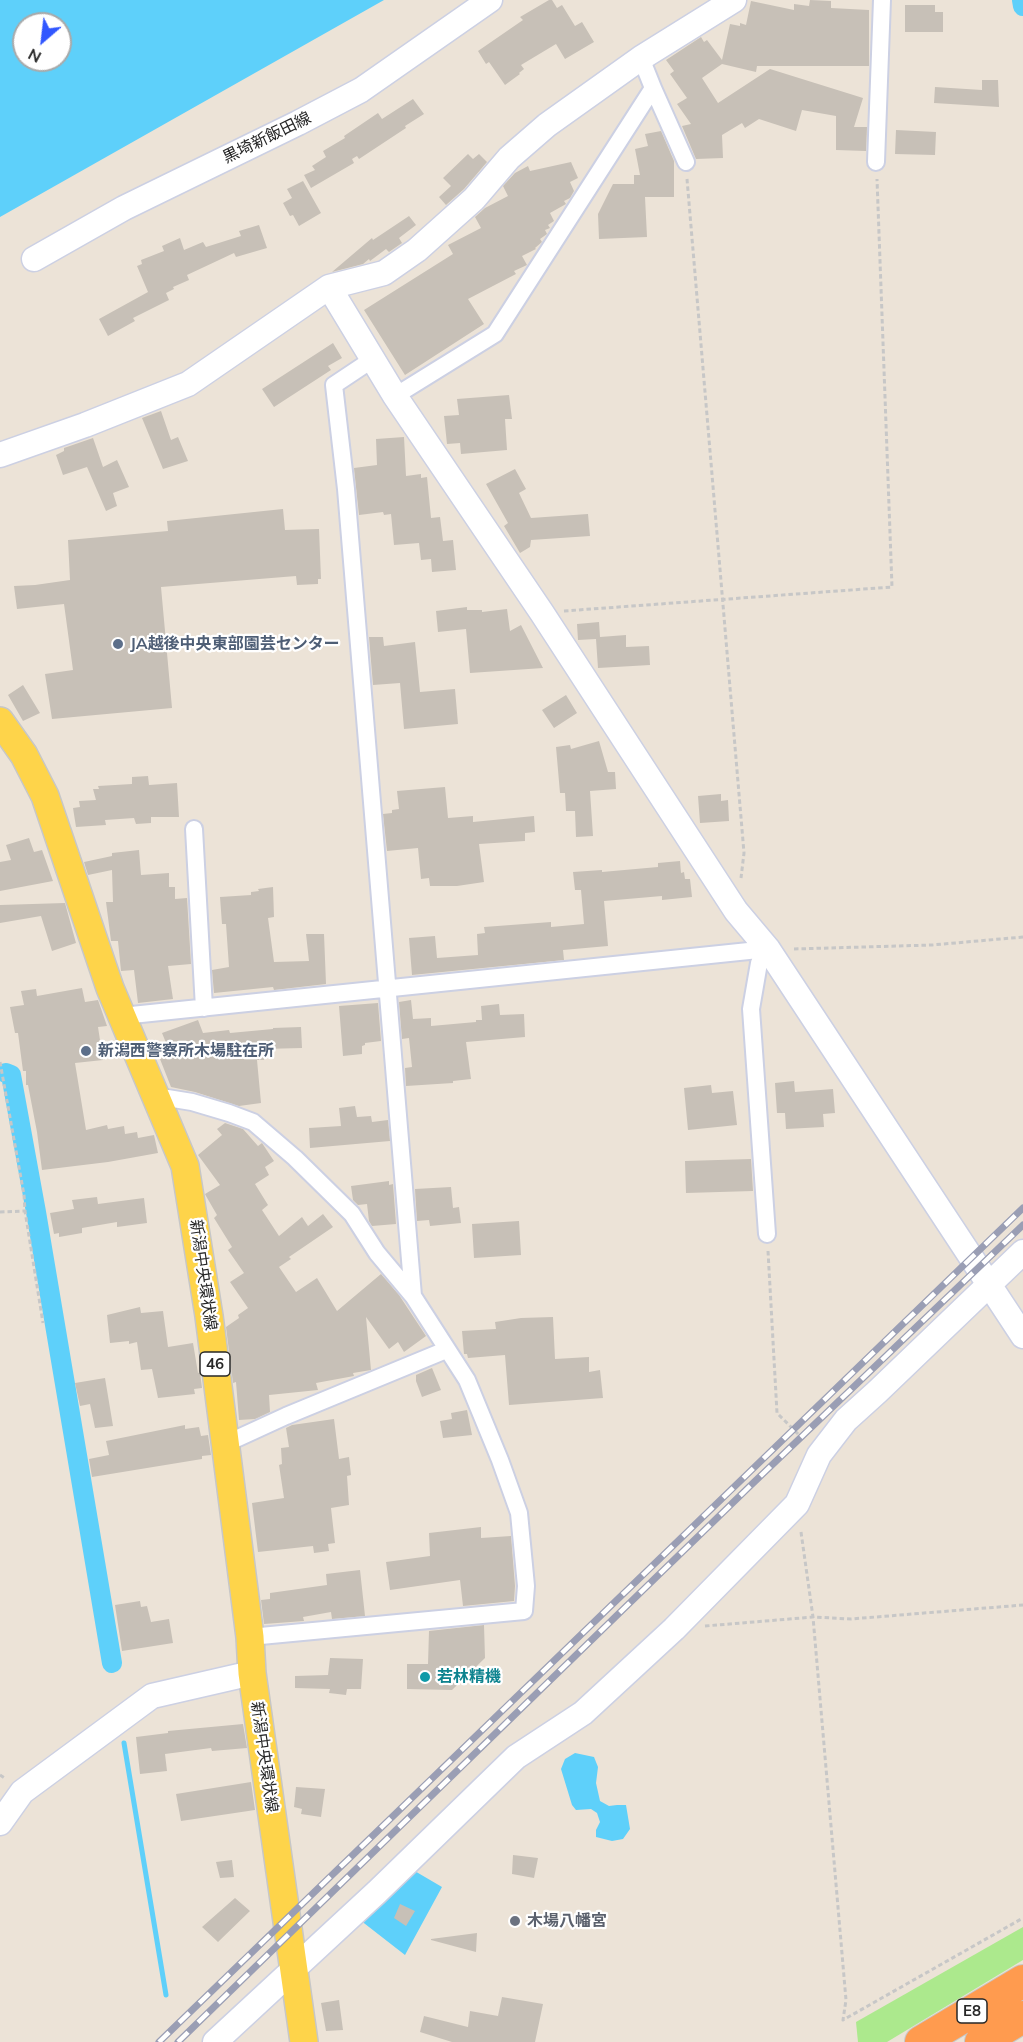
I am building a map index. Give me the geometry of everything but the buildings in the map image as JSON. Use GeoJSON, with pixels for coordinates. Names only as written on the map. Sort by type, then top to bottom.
{"type":"FeatureCollection","features":[{"type":"Feature","properties":{"kind":"highway","name":"E8"},"geometry":{"type":"LineString","coordinates":[[921,2042],[1023,1981]]}},
{"type":"Feature","properties":{"kind":"highway","name":"E8"},"geometry":{"type":"LineString","coordinates":[[981,2042],[1023,2017]]}},
{"type":"Feature","properties":{"kind":"main road","name":"新潟中央環状線"},"geometry":{"type":"LineString","coordinates":[[0,721],[24,755],[45,796],[110,988],[185,1166],[209,1316],[250,1637],[252,1673],[304,2042]]}},
{"type":"Feature","properties":{"kind":"street","name":"黒埼新飯田線"},"geometry":{"type":"LineString","coordinates":[[34,259],[124,208],[361,90],[489,0]]}},
{"type":"Feature","properties":{"kind":"street"},"geometry":{"type":"LineString","coordinates":[[0,455],[85,425],[188,384],[329,287],[384,273],[417,250],[474,199],[509,158],[547,125],[641,58],[734,0]]}},
{"type":"Feature","properties":{"kind":"street"},"geometry":{"type":"LineString","coordinates":[[876,162],[882,0]]}},
{"type":"Feature","properties":{"kind":"street"},"geometry":{"type":"LineString","coordinates":[[641,58],[686,162]]}},
{"type":"Feature","properties":{"kind":"street"},"geometry":{"type":"LineString","coordinates":[[395,396],[495,334],[653,88]]}},
{"type":"Feature","properties":{"kind":"street"},"geometry":{"type":"LineString","coordinates":[[329,287],[395,396],[542,613],[736,911],[768,949],[1023,1336]]}},
{"type":"Feature","properties":{"kind":"street"},"geometry":{"type":"LineString","coordinates":[[373,359],[334,385],[346,489],[413,1296]]}},
{"type":"Feature","properties":{"kind":"street"},"geometry":{"type":"LineString","coordinates":[[194,829],[204,1008]]}},
{"type":"Feature","properties":{"kind":"street"},"geometry":{"type":"LineString","coordinates":[[122,1016],[768,949]]}},
{"type":"Feature","properties":{"kind":"street"},"geometry":{"type":"LineString","coordinates":[[767,1234],[751,1009],[759,963],[768,949]]}},
{"type":"Feature","properties":{"kind":"street"},"geometry":{"type":"LineString","coordinates":[[155,1096],[192,1102],[253,1122],[296,1158],[352,1214],[377,1253],[413,1296],[467,1380],[501,1460],[519,1513],[526,1586],[524,1611],[250,1637]]}},
{"type":"Feature","properties":{"kind":"street"},"geometry":{"type":"LineString","coordinates":[[215,2042],[377,1892],[516,1758],[583,1713],[674,1629],[797,1504],[819,1455],[846,1420],[1023,1252]]}},
{"type":"Feature","properties":{"kind":"street"},"geometry":{"type":"LineString","coordinates":[[225,1444],[286,1416],[446,1350]]}},
{"type":"Feature","properties":{"kind":"street"},"geometry":{"type":"LineString","coordinates":[[0,1823],[22,1792],[152,1696],[252,1673]]}},
{"type":"Feature","properties":{"kind":"path"},"geometry":{"type":"LineString","coordinates":[[686,162],[744,853],[736,911]]}},
{"type":"Feature","properties":{"kind":"path"},"geometry":{"type":"LineString","coordinates":[[542,613],[892,587],[876,162]]}},
{"type":"Feature","properties":{"kind":"path"},"geometry":{"type":"LineString","coordinates":[[768,949],[932,945],[1023,937]]}},
{"type":"Feature","properties":{"kind":"path"},"geometry":{"type":"LineString","coordinates":[[0,1062],[24,1195],[43,1323]]}},
{"type":"Feature","properties":{"kind":"path"},"geometry":{"type":"LineString","coordinates":[[0,1212],[25,1212]]}},
{"type":"Feature","properties":{"kind":"path"},"geometry":{"type":"LineString","coordinates":[[767,1234],[777,1413],[819,1455]]}},
{"type":"Feature","properties":{"kind":"path"},"geometry":{"type":"LineString","coordinates":[[797,1504],[813,1617],[846,2000],[843,2020],[1023,1918]]}},
{"type":"Feature","properties":{"kind":"path"},"geometry":{"type":"LineString","coordinates":[[674,1629],[813,1617],[851,1619],[1023,1605]]}},
{"type":"Feature","properties":{"kind":"green space"},"geometry":{"type":"Polygon","coordinates":[[[1023,1927],[1023,1960],[887,2042],[858,2042],[856,2022],[1023,1927]]]}},
{"type":"Feature","properties":{"kind":"water"},"geometry":{"type":"Polygon","coordinates":[[[0,0],[384,0],[0,217],[0,0]]]}},
{"type":"Feature","properties":{"kind":"water"},"geometry":{"type":"Polygon","coordinates":[[[575,1753],[594,1757],[598,1767],[596,1783],[600,1801],[609,1806],[626,1805],[630,1829],[623,1839],[612,1841],[596,1837],[596,1830],[600,1822],[597,1813],[591,1809],[576,1810],[572,1805],[561,1769],[565,1759],[575,1753]]]}},
{"type":"Feature","properties":{"kind":"water"},"geometry":{"type":"Polygon","coordinates":[[[413,1870],[442,1887],[405,1955],[360,1920],[413,1870]]]}},
{"type":"Feature","properties":{"kind":"waterway"},"geometry":{"type":"LineString","coordinates":[[1022,0],[1023,6]]}},
{"type":"Feature","properties":{"kind":"waterway"},"geometry":{"type":"LineString","coordinates":[[6,1073],[11,1075],[36,1212],[112,1663]]}},
{"type":"Feature","properties":{"kind":"waterway"},"geometry":{"type":"LineString","coordinates":[[124,1743],[166,1995]]}},
{"type":"Feature","properties":{"kind":"railway"},"geometry":{"type":"LineString","coordinates":[[159,2042],[1023,1208]]}},
{"type":"Feature","properties":{"kind":"railway"},"geometry":{"type":"LineString","coordinates":[[178,2042],[750,1486],[1023,1225]]}},
{"type":"Feature","properties":{"kind":"place","name":"JA越後中央東部園芸センター"},"geometry":{"type":"Point","coordinates":[118,644]}},
{"type":"Feature","properties":{"kind":"place","name":"新潟西警察所木場駐在所"},"geometry":{"type":"Point","coordinates":[86,1051]}},
{"type":"Feature","properties":{"kind":"place","name":"若林精機"},"geometry":{"type":"Point","coordinates":[425,1677]}},
{"type":"Feature","properties":{"kind":"place","name":"木場八幡宮"},"geometry":{"type":"Point","coordinates":[515,1921]}}]}
